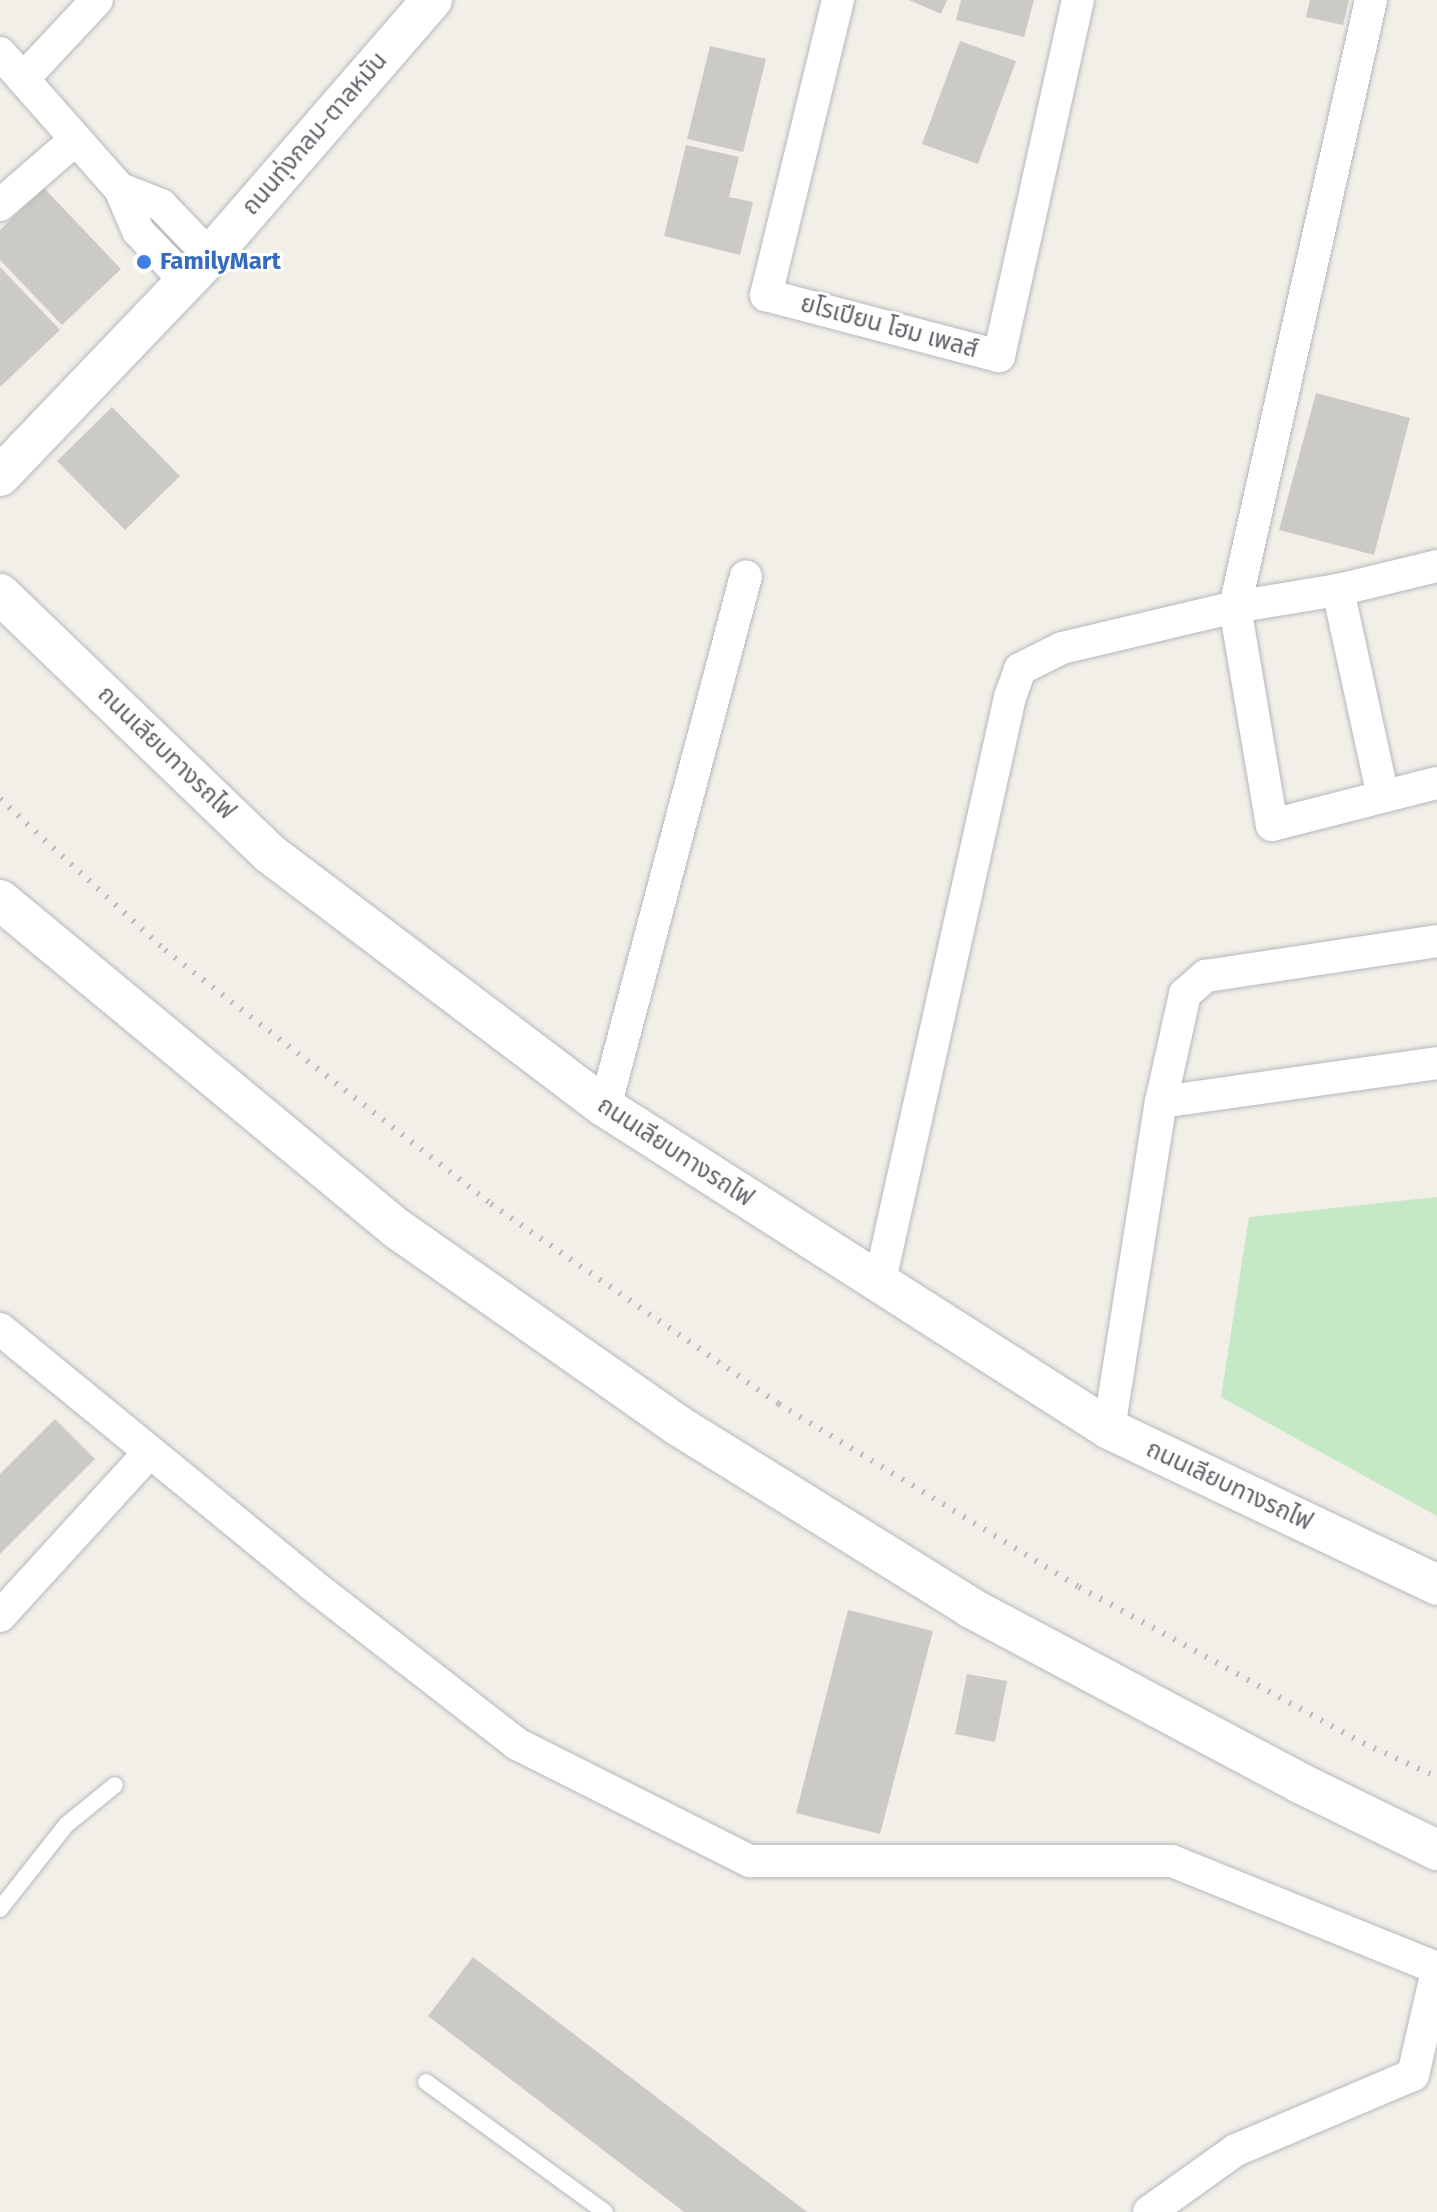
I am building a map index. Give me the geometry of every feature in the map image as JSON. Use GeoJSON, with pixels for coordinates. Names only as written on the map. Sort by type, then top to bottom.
{"type":"FeatureCollection","features":[{"type":"Feature","properties":{"kind":"street"},"geometry":{"type":"LineString","coordinates":[[23,79],[97,0]]}},
{"type":"Feature","properties":{"kind":"street","name":"ถนนทุ่งกลม-ตาลหมัน"},"geometry":{"type":"LineString","coordinates":[[0,476],[198,268],[432,0]]}},
{"type":"Feature","properties":{"kind":"street","name":"ยโรเปียน โฮม เพลส์"},"geometry":{"type":"LineString","coordinates":[[838,0],[766,295],[999,356],[1078,0]]}},
{"type":"Feature","properties":{"kind":"street"},"geometry":{"type":"LineString","coordinates":[[1371,0],[1235,607],[1272,825],[1437,783]]}},
{"type":"Feature","properties":{"kind":"street"},"geometry":{"type":"LineString","coordinates":[[0,53],[120,189],[161,205],[198,268]]}},
{"type":"Feature","properties":{"kind":"street"},"geometry":{"type":"LineString","coordinates":[[0,205],[75,140]]}},
{"type":"Feature","properties":{"kind":"street"},"geometry":{"type":"LineString","coordinates":[[879,1285],[1010,697],[1020,669],[1062,648],[1235,607],[1436,570]]}},
{"type":"Feature","properties":{"kind":"street"},"geometry":{"type":"LineString","coordinates":[[605,1107],[746,576]]}},
{"type":"Feature","properties":{"kind":"street"},"geometry":{"type":"LineString","coordinates":[[1338,590],[1383,796]]}},
{"type":"Feature","properties":{"kind":"street","name":"ถนนเลียบทางรถไฟ"},"geometry":{"type":"LineString","coordinates":[[0,594],[269,853],[605,1107],[879,1285],[1109,1429],[1437,1585]]}},
{"type":"Feature","properties":{"kind":"street"},"geometry":{"type":"LineString","coordinates":[[0,900],[396,1228],[679,1426],[971,1608],[1300,1783],[1437,1850]]}},
{"type":"Feature","properties":{"kind":"street"},"geometry":{"type":"LineString","coordinates":[[1109,1429],[1161,1102],[1185,994],[1194,983],[1206,976],[1437,941]]}},
{"type":"Feature","properties":{"kind":"street"},"geometry":{"type":"LineString","coordinates":[[1161,1102],[1437,1063]]}},
{"type":"Feature","properties":{"kind":"street"},"geometry":{"type":"LineString","coordinates":[[0,1329],[311,1584],[517,1744],[750,1861],[1172,1861],[1437,1970],[1413,2075],[1236,2150],[1149,2212]]}},
{"type":"Feature","properties":{"kind":"street"},"geometry":{"type":"LineString","coordinates":[[0,1616],[150,1452]]}},
{"type":"Feature","properties":{"kind":"lane"},"geometry":{"type":"LineString","coordinates":[[0,1909],[66,1825],[115,1785]]}},
{"type":"Feature","properties":{"kind":"lane"},"geometry":{"type":"LineString","coordinates":[[426,2082],[605,2212]]}},
{"type":"Feature","properties":{"kind":"green space"},"geometry":{"type":"Polygon","coordinates":[[[1437,1197],[1437,1516],[1221,1397],[1249,1217],[1437,1197]]]}},
{"type":"Feature","properties":{"kind":"building"},"geometry":{"type":"Polygon","coordinates":[[[909,0],[947,0],[941,14],[909,0]]]}},
{"type":"Feature","properties":{"kind":"building"},"geometry":{"type":"Polygon","coordinates":[[[961,0],[1034,0],[1024,37],[956,20],[961,0]]]}},
{"type":"Feature","properties":{"kind":"building"},"geometry":{"type":"Polygon","coordinates":[[[1310,0],[1349,0],[1343,25],[1306,17],[1310,0]]]}},
{"type":"Feature","properties":{"kind":"building"},"geometry":{"type":"Polygon","coordinates":[[[960,41],[1016,61],[978,164],[922,144],[960,41]]]}},
{"type":"Feature","properties":{"kind":"building"},"geometry":{"type":"Polygon","coordinates":[[[710,46],[766,59],[743,152],[687,139],[710,46]]]}},
{"type":"Feature","properties":{"kind":"building"},"geometry":{"type":"Polygon","coordinates":[[[686,145],[739,157],[729,197],[753,202],[740,255],[664,236],[686,145]]]}},
{"type":"Feature","properties":{"kind":"building"},"geometry":{"type":"Polygon","coordinates":[[[44,188],[121,269],[62,325],[0,260],[0,230],[44,188]]]}},
{"type":"Feature","properties":{"kind":"building"},"geometry":{"type":"Polygon","coordinates":[[[0,267],[60,330],[0,387],[0,267]]]}},
{"type":"Feature","properties":{"kind":"building"},"geometry":{"type":"Polygon","coordinates":[[[1316,393],[1410,418],[1374,555],[1279,530],[1316,393]]]}},
{"type":"Feature","properties":{"kind":"building"},"geometry":{"type":"Polygon","coordinates":[[[112,407],[180,476],[125,530],[57,461],[112,407]]]}},
{"type":"Feature","properties":{"kind":"building"},"geometry":{"type":"Polygon","coordinates":[[[55,1419],[95,1459],[0,1554],[0,1474],[55,1419]]]}},
{"type":"Feature","properties":{"kind":"building"},"geometry":{"type":"Polygon","coordinates":[[[848,1610],[933,1631],[880,1834],[796,1813],[848,1610]]]}},
{"type":"Feature","properties":{"kind":"building"},"geometry":{"type":"Polygon","coordinates":[[[967,1674],[1007,1681],[995,1742],[955,1734],[967,1674]]]}},
{"type":"Feature","properties":{"kind":"building"},"geometry":{"type":"Polygon","coordinates":[[[473,1957],[807,2212],[684,2212],[428,2016],[473,1957]]]}},
{"type":"Feature","properties":{"kind":"railway"},"geometry":{"type":"LineString","coordinates":[[0,799],[165,950],[491,1204],[779,1404],[1079,1587],[1363,1743],[1437,1777]]}},
{"type":"Feature","properties":{"kind":"place","name":"FamilyMart"},"geometry":{"type":"Point","coordinates":[144,262]}}]}
